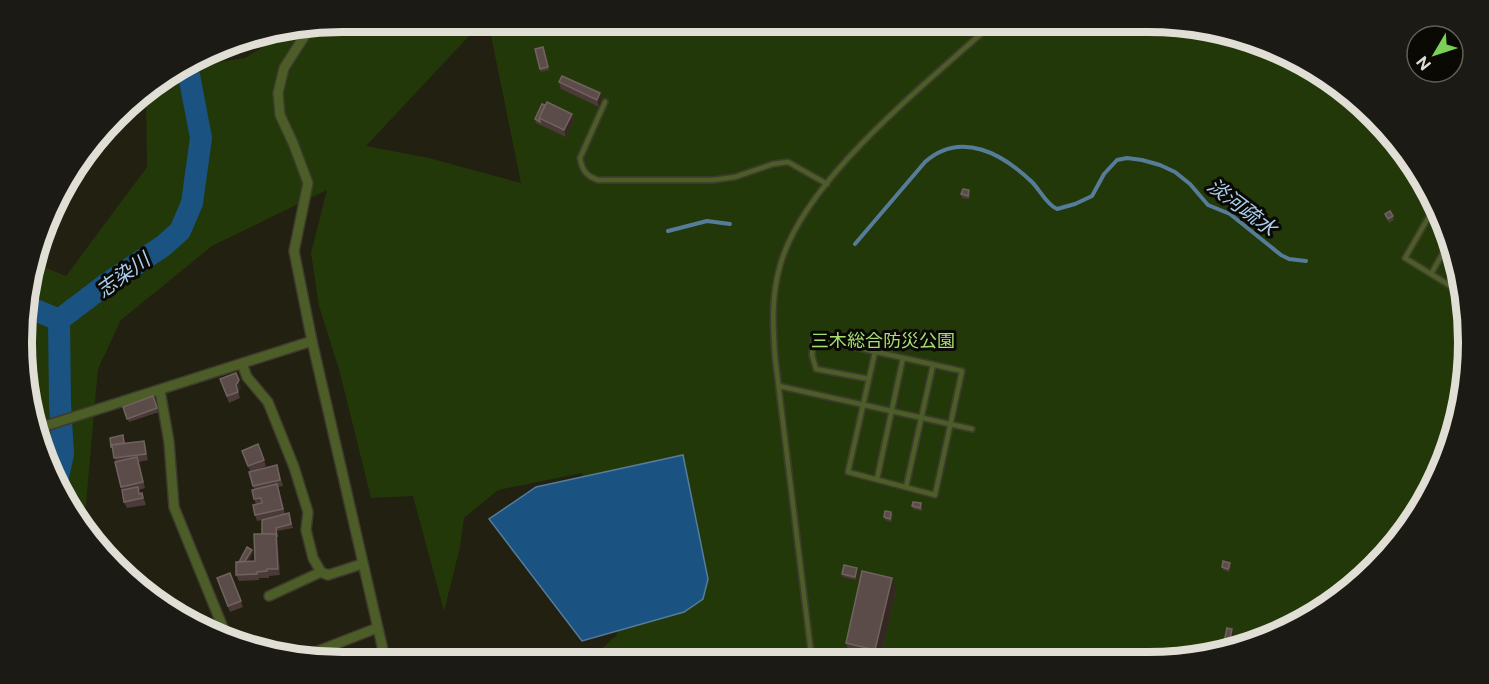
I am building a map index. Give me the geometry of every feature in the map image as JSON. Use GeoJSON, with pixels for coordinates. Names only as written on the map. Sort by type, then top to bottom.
{"type":"FeatureCollection","features":[{"type":"Feature","properties":{"kind":"street"},"geometry":{"type":"LineString","coordinates":[[305,34],[284,68],[278,93],[280,115],[294,143],[308,183],[294,250],[312,342],[383,652]]}},
{"type":"Feature","properties":{"kind":"street"},"geometry":{"type":"LineString","coordinates":[[43,427],[312,342]]}},
{"type":"Feature","properties":{"kind":"street"},"geometry":{"type":"LineString","coordinates":[[242,364],[247,377],[268,402],[294,467],[308,512],[306,530],[313,558],[321,572],[328,575],[362,564]]}},
{"type":"Feature","properties":{"kind":"street"},"geometry":{"type":"LineString","coordinates":[[160,391],[169,442],[174,507],[224,629]]}},
{"type":"Feature","properties":{"kind":"street"},"geometry":{"type":"LineString","coordinates":[[269,596],[321,572]]}},
{"type":"Feature","properties":{"kind":"street"},"geometry":{"type":"LineString","coordinates":[[317,651],[377,628]]}},
{"type":"Feature","properties":{"kind":"lane"},"geometry":{"type":"LineString","coordinates":[[811,652],[778,386],[773,329],[776,282],[785,252],[795,230],[827,184],[873,133],[983,32]]}},
{"type":"Feature","properties":{"kind":"lane"},"geometry":{"type":"LineString","coordinates":[[605,102],[580,158],[584,173],[591,178],[598,180],[713,180],[735,177],[773,164],[788,162],[827,184]]}},
{"type":"Feature","properties":{"kind":"lane"},"geometry":{"type":"LineString","coordinates":[[1430,215],[1405,258],[1453,288]]}},
{"type":"Feature","properties":{"kind":"lane"},"geometry":{"type":"LineString","coordinates":[[1431,274],[1444,251]]}},
{"type":"Feature","properties":{"kind":"lane"},"geometry":{"type":"LineString","coordinates":[[869,379],[816,369],[812,355],[814,338],[962,371],[935,495],[848,472],[864,405],[875,352]]}},
{"type":"Feature","properties":{"kind":"lane"},"geometry":{"type":"LineString","coordinates":[[877,479],[903,358]]}},
{"type":"Feature","properties":{"kind":"lane"},"geometry":{"type":"LineString","coordinates":[[906,487],[933,365]]}},
{"type":"Feature","properties":{"kind":"lane"},"geometry":{"type":"LineString","coordinates":[[778,386],[972,429]]}},
{"type":"Feature","properties":{"kind":"green space","name":"三木総合防災公園"},"geometry":{"type":"Polygon","coordinates":[[[473,32],[366,146],[429,158],[521,183],[490,32],[1167,32],[1208,37],[1247,48],[1266,55],[1320,84],[1367,122],[1405,169],[1434,223],[1452,281],[1458,342],[1452,403],[1441,442],[1434,461],[1405,515],[1367,562],[1336,588],[1302,611],[1266,629],[1208,647],[1167,652],[598,652],[617,636],[582,473],[498,490],[464,518],[460,547],[444,611],[413,496],[371,498],[339,369],[319,306],[311,253],[327,190],[212,246],[121,320],[98,369],[85,516],[55,461],[37,403],[32,362],[32,322],[41,266],[66,276],[147,167],[146,102],[169,84],[206,63],[245,58],[277,38],[301,34],[473,32]]]}},
{"type":"Feature","properties":{"kind":"water"},"geometry":{"type":"Polygon","coordinates":[[[683,455],[708,579],[703,599],[684,612],[582,641],[489,519],[536,487],[683,455]]]}},
{"type":"Feature","properties":{"kind":"building"},"geometry":{"type":"Polygon","coordinates":[[[543,47],[548,67],[540,69],[535,49],[543,47]]]}},
{"type":"Feature","properties":{"kind":"building"},"geometry":{"type":"Polygon","coordinates":[[[562,76],[600,93],[597,100],[559,82],[562,76]]]}},
{"type":"Feature","properties":{"kind":"building"},"geometry":{"type":"Polygon","coordinates":[[[547,102],[572,114],[564,130],[539,118],[547,102]]]}},
{"type":"Feature","properties":{"kind":"building"},"geometry":{"type":"Polygon","coordinates":[[[542,104],[545,105],[539,118],[540,122],[535,119],[542,104]]]}},
{"type":"Feature","properties":{"kind":"building"},"geometry":{"type":"Polygon","coordinates":[[[963,189],[969,190],[968,196],[961,194],[963,189]]]}},
{"type":"Feature","properties":{"kind":"building"},"geometry":{"type":"Polygon","coordinates":[[[1390,211],[1393,216],[1388,219],[1385,214],[1390,211]]]}},
{"type":"Feature","properties":{"kind":"building"},"geometry":{"type":"Polygon","coordinates":[[[236,373],[239,380],[236,385],[238,392],[227,396],[220,379],[236,373]]]}},
{"type":"Feature","properties":{"kind":"building"},"geometry":{"type":"Polygon","coordinates":[[[153,396],[157,408],[127,419],[123,407],[153,396]]]}},
{"type":"Feature","properties":{"kind":"building"},"geometry":{"type":"Polygon","coordinates":[[[123,435],[124,443],[111,447],[110,438],[123,435]]]}},
{"type":"Feature","properties":{"kind":"building"},"geometry":{"type":"Polygon","coordinates":[[[144,441],[146,454],[114,458],[112,445],[144,441]]]}},
{"type":"Feature","properties":{"kind":"building"},"geometry":{"type":"Polygon","coordinates":[[[258,444],[264,460],[248,466],[242,451],[258,444]]]}},
{"type":"Feature","properties":{"kind":"building"},"geometry":{"type":"Polygon","coordinates":[[[137,457],[143,482],[121,487],[115,462],[137,457]]]}},
{"type":"Feature","properties":{"kind":"building"},"geometry":{"type":"Polygon","coordinates":[[[277,465],[280,480],[253,486],[249,472],[277,465]]]}},
{"type":"Feature","properties":{"kind":"building"},"geometry":{"type":"Polygon","coordinates":[[[277,484],[283,509],[255,515],[253,505],[262,503],[261,498],[254,499],[252,490],[277,484]]]}},
{"type":"Feature","properties":{"kind":"building"},"geometry":{"type":"Polygon","coordinates":[[[138,487],[139,494],[142,493],[143,498],[124,502],[122,490],[138,487]]]}},
{"type":"Feature","properties":{"kind":"building"},"geometry":{"type":"Polygon","coordinates":[[[913,502],[921,503],[920,508],[912,506],[913,502]]]}},
{"type":"Feature","properties":{"kind":"building"},"geometry":{"type":"Polygon","coordinates":[[[885,511],[891,512],[890,519],[884,517],[885,511]]]}},
{"type":"Feature","properties":{"kind":"building"},"geometry":{"type":"Polygon","coordinates":[[[289,513],[291,524],[276,528],[277,537],[276,534],[262,534],[262,520],[289,513]]]}},
{"type":"Feature","properties":{"kind":"building"},"geometry":{"type":"Polygon","coordinates":[[[254,534],[276,534],[278,569],[267,569],[257,574],[236,575],[236,562],[255,561],[254,534]]]}},
{"type":"Feature","properties":{"kind":"building"},"geometry":{"type":"Polygon","coordinates":[[[247,547],[252,550],[245,561],[239,562],[247,547]]]}},
{"type":"Feature","properties":{"kind":"building"},"geometry":{"type":"Polygon","coordinates":[[[1223,561],[1230,563],[1228,569],[1222,567],[1223,561]]]}},
{"type":"Feature","properties":{"kind":"building"},"geometry":{"type":"Polygon","coordinates":[[[844,565],[857,568],[855,577],[842,574],[844,565]]]}},
{"type":"Feature","properties":{"kind":"building"},"geometry":{"type":"Polygon","coordinates":[[[862,571],[892,578],[875,650],[846,643],[862,571]]]}},
{"type":"Feature","properties":{"kind":"building"},"geometry":{"type":"Polygon","coordinates":[[[230,573],[241,601],[228,606],[217,578],[230,573]]]}},
{"type":"Feature","properties":{"kind":"building"},"geometry":{"type":"Polygon","coordinates":[[[1227,628],[1232,629],[1229,641],[1224,643],[1227,628]]]}},
{"type":"Feature","properties":{"kind":"waterway","name":"志染川"},"geometry":{"type":"LineString","coordinates":[[59,320],[105,285],[163,246],[180,231],[192,203],[201,138],[188,73]]}},
{"type":"Feature","properties":{"kind":"waterway","name":"淡河疏水"},"geometry":{"type":"LineString","coordinates":[[855,244],[925,162],[939,153],[953,148],[967,147],[995,155],[1008,163],[1032,182],[1046,200],[1057,209],[1092,196],[1104,174],[1117,160],[1127,158],[1160,165],[1175,172],[1190,184],[1208,205],[1230,214],[1281,255],[1289,259],[1306,261]]}},
{"type":"Feature","properties":{"kind":"waterway","name":"淡河疏水"},"geometry":{"type":"LineString","coordinates":[[668,231],[707,221],[730,224]]}},
{"type":"Feature","properties":{"kind":"waterway"},"geometry":{"type":"LineString","coordinates":[[33,309],[59,320]]}},
{"type":"Feature","properties":{"kind":"waterway","name":"志染川"},"geometry":{"type":"LineString","coordinates":[[59,320],[63,454],[59,470]]}}]}
